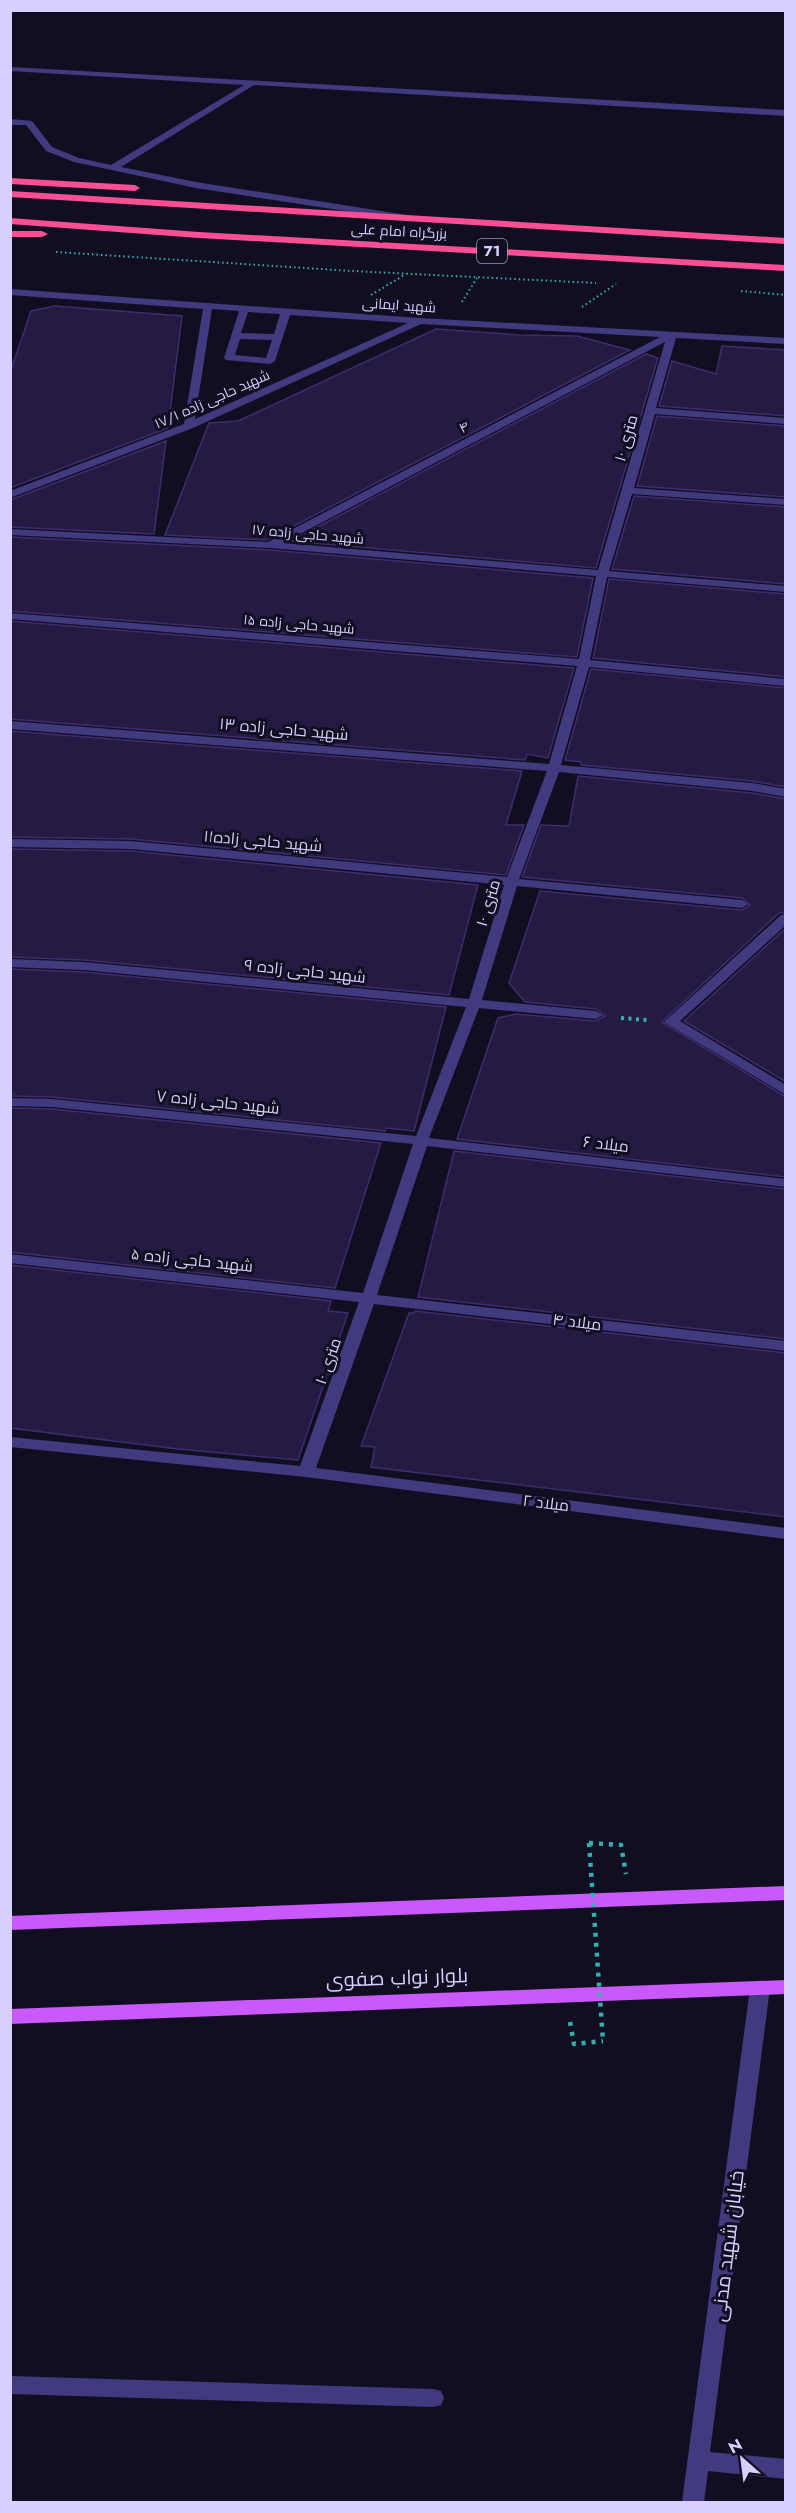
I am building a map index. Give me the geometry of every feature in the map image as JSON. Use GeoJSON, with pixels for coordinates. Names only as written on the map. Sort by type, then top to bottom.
{"type":"FeatureCollection","features":[{"type":"Feature","properties":{"kind":"highway"},"geometry":{"type":"LineString","coordinates":[[10,181],[184,191],[219,205]]}},
{"type":"Feature","properties":{"kind":"highway","name":"بزرگراه امام علی"},"geometry":{"type":"LineString","coordinates":[[10,195],[219,205],[786,241]]}},
{"type":"Feature","properties":{"kind":"highway","name":"بزرگراه امام علی"},"geometry":{"type":"LineString","coordinates":[[10,221],[199,235],[786,268]]}},
{"type":"Feature","properties":{"kind":"highway"},"geometry":{"type":"LineString","coordinates":[[10,234],[199,235]]}},
{"type":"Feature","properties":{"kind":"main road"},"geometry":{"type":"LineString","coordinates":[[10,1923],[786,1893]]}},
{"type":"Feature","properties":{"kind":"main road","name":"بلوار نواب صفوی"},"geometry":{"type":"LineString","coordinates":[[10,2017],[786,1987]]}},
{"type":"Feature","properties":{"kind":"street"},"geometry":{"type":"LineString","coordinates":[[10,69],[786,113]]}},
{"type":"Feature","properties":{"kind":"street"},"geometry":{"type":"LineString","coordinates":[[112,168],[251,84]]}},
{"type":"Feature","properties":{"kind":"street"},"geometry":{"type":"LineString","coordinates":[[10,122],[29,123],[49,149],[78,160],[112,168],[196,185],[427,220]]}},
{"type":"Feature","properties":{"kind":"street","name":"شهید ایمانی"},"geometry":{"type":"LineString","coordinates":[[11,293],[420,321],[786,341]]}},
{"type":"Feature","properties":{"kind":"street"},"geometry":{"type":"LineString","coordinates":[[189,426],[208,306]]}},
{"type":"Feature","properties":{"kind":"street"},"geometry":{"type":"LineString","coordinates":[[235,341],[244,309]]}},
{"type":"Feature","properties":{"kind":"street"},"geometry":{"type":"LineString","coordinates":[[235,341],[274,348],[286,311]]}},
{"type":"Feature","properties":{"kind":"street","name":"شهید حاجی زاده ۱۷/۱"},"geometry":{"type":"LineString","coordinates":[[10,495],[189,426],[420,321]]}},
{"type":"Feature","properties":{"kind":"street","name":"۱۰ متری"},"geometry":{"type":"LineString","coordinates":[[306,1472],[422,1141],[474,1005],[512,881],[554,768],[584,663],[602,574],[672,335]]}},
{"type":"Feature","properties":{"kind":"street","name":"۴"},"geometry":{"type":"LineString","coordinates":[[270,545],[672,335]]}},
{"type":"Feature","properties":{"kind":"street"},"geometry":{"type":"LineString","coordinates":[[235,341],[277,337]]}},
{"type":"Feature","properties":{"kind":"street"},"geometry":{"type":"LineString","coordinates":[[650,411],[786,421]]}},
{"type":"Feature","properties":{"kind":"street"},"geometry":{"type":"LineString","coordinates":[[628,490],[786,502]]}},
{"type":"Feature","properties":{"kind":"street","name":"شهید حاجی زاده ۱۷"},"geometry":{"type":"LineString","coordinates":[[10,532],[270,545],[786,589]]}},
{"type":"Feature","properties":{"kind":"street","name":"شهید حاجی زاده ۱۵"},"geometry":{"type":"LineString","coordinates":[[10,616],[584,663],[786,683]]}},
{"type":"Feature","properties":{"kind":"street","name":"شهید حاجی زاده ۱۳"},"geometry":{"type":"LineString","coordinates":[[10,725],[554,768],[752,787],[786,793]]}},
{"type":"Feature","properties":{"kind":"street","name":"شهید حاجی زاده۱۱"},"geometry":{"type":"LineString","coordinates":[[10,843],[131,845],[742,904]]}},
{"type":"Feature","properties":{"kind":"street"},"geometry":{"type":"LineString","coordinates":[[786,918],[671,1022],[786,1091]]}},
{"type":"Feature","properties":{"kind":"street","name":"شهید حاجی زاده ۹"},"geometry":{"type":"LineString","coordinates":[[10,963],[84,966],[596,1016]]}},
{"type":"Feature","properties":{"kind":"street","name":"شهید حاجی زاده ۷"},"geometry":{"type":"LineString","coordinates":[[10,1102],[52,1103],[422,1141]]}},
{"type":"Feature","properties":{"kind":"street","name":"میلاد ۶"},"geometry":{"type":"LineString","coordinates":[[422,1141],[786,1183]]}},
{"type":"Feature","properties":{"kind":"street","name":"شهید حاجی زاده ۵"},"geometry":{"type":"LineString","coordinates":[[10,1258],[369,1297]]}},
{"type":"Feature","properties":{"kind":"street","name":"میلاد ۴"},"geometry":{"type":"LineString","coordinates":[[369,1297],[786,1346]]}},
{"type":"Feature","properties":{"kind":"street","name":"میلاد ۲"},"geometry":{"type":"LineString","coordinates":[[10,1442],[306,1472],[786,1534]]}},
{"type":"Feature","properties":{"kind":"street","name":"خیابان شهید مدنی"},"geometry":{"type":"LineString","coordinates":[[693,2502],[760,1988]]}},
{"type":"Feature","properties":{"kind":"street"},"geometry":{"type":"LineString","coordinates":[[10,2385],[433,2398]]}},
{"type":"Feature","properties":{"kind":"street"},"geometry":{"type":"LineString","coordinates":[[700,2461],[786,2469]]}},
{"type":"Feature","properties":{"kind":"path"},"geometry":{"type":"LineString","coordinates":[[46,251],[616,284]]}},
{"type":"Feature","properties":{"kind":"path"},"geometry":{"type":"LineString","coordinates":[[459,307],[478,277]]}},
{"type":"Feature","properties":{"kind":"path"},"geometry":{"type":"LineString","coordinates":[[733,290],[786,295]]}},
{"type":"Feature","properties":{"kind":"path"},"geometry":{"type":"LineString","coordinates":[[596,1016],[671,1022]]}},
{"type":"Feature","properties":{"kind":"path"},"geometry":{"type":"LineString","coordinates":[[574,2043],[603,2041],[589,1843],[621,1845]]}},
{"type":"Feature","properties":{"kind":"building"},"geometry":{"type":"Polygon","coordinates":[[[55,306],[182,316],[168,428],[10,488],[10,373],[31,311],[55,306]]]}},
{"type":"Feature","properties":{"kind":"building"},"geometry":{"type":"Polygon","coordinates":[[[436,329],[520,335],[577,336],[630,350],[267,540],[165,535],[209,423],[238,421],[436,329]]]}},
{"type":"Feature","properties":{"kind":"building"},"geometry":{"type":"Polygon","coordinates":[[[722,346],[786,350],[786,416],[659,406],[672,361],[716,374],[722,346]]]}},
{"type":"Feature","properties":{"kind":"building"},"geometry":{"type":"Polygon","coordinates":[[[646,354],[658,358],[596,568],[291,541],[646,354]]]}},
{"type":"Feature","properties":{"kind":"building"},"geometry":{"type":"Polygon","coordinates":[[[657,416],[786,426],[786,497],[637,486],[657,416]]]}},
{"type":"Feature","properties":{"kind":"building"},"geometry":{"type":"Polygon","coordinates":[[[166,441],[154,534],[10,527],[10,500],[166,441]]]}},
{"type":"Feature","properties":{"kind":"building"},"geometry":{"type":"Polygon","coordinates":[[[634,496],[786,507],[786,584],[612,569],[634,496]]]}},
{"type":"Feature","properties":{"kind":"building"},"geometry":{"type":"Polygon","coordinates":[[[10,537],[270,550],[593,578],[577,657],[10,611],[10,537]]]}},
{"type":"Feature","properties":{"kind":"building"},"geometry":{"type":"Polygon","coordinates":[[[609,579],[786,594],[786,677],[593,658],[609,579]]]}},
{"type":"Feature","properties":{"kind":"building"},"geometry":{"type":"Polygon","coordinates":[[[10,621],[574,668],[548,758],[527,754],[525,760],[10,719],[10,621]]]}},
{"type":"Feature","properties":{"kind":"building"},"geometry":{"type":"Polygon","coordinates":[[[591,669],[786,688],[786,787],[752,781],[581,765],[581,762],[565,760],[591,669]]]}},
{"type":"Feature","properties":{"kind":"building"},"geometry":{"type":"Polygon","coordinates":[[[10,731],[522,771],[506,825],[524,825],[506,875],[131,839],[10,837],[10,731]]]}},
{"type":"Feature","properties":{"kind":"building"},"geometry":{"type":"Polygon","coordinates":[[[578,776],[752,793],[786,799],[786,912],[779,913],[662,1022],[786,1097],[786,1177],[457,1139],[498,1018],[516,1014],[596,1021],[605,1016],[596,1009],[525,1002],[509,983],[540,891],[742,910],[750,905],[742,898],[522,877],[541,825],[569,826],[578,776]]]}},
{"type":"Feature","properties":{"kind":"building"},"geometry":{"type":"Polygon","coordinates":[[[10,849],[131,851],[478,885],[449,995],[84,960],[10,957],[10,849]]]}},
{"type":"Feature","properties":{"kind":"building"},"geometry":{"type":"Polygon","coordinates":[[[786,928],[786,1082],[684,1021],[786,928]]]}},
{"type":"Feature","properties":{"kind":"building"},"geometry":{"type":"Polygon","coordinates":[[[10,969],[84,972],[446,1007],[414,1131],[386,1128],[385,1131],[52,1097],[10,1096],[10,969]]]}},
{"type":"Feature","properties":{"kind":"building"},"geometry":{"type":"Polygon","coordinates":[[[10,1108],[52,1109],[381,1143],[335,1288],[10,1252],[10,1108]]]}},
{"type":"Feature","properties":{"kind":"building"},"geometry":{"type":"Polygon","coordinates":[[[454,1151],[786,1189],[786,1339],[418,1297],[454,1151]]]}},
{"type":"Feature","properties":{"kind":"building"},"geometry":{"type":"Polygon","coordinates":[[[10,1265],[331,1301],[328,1311],[348,1313],[298,1460],[178,1449],[10,1428],[10,1265]]]}},
{"type":"Feature","properties":{"kind":"building"},"geometry":{"type":"Polygon","coordinates":[[[415,1311],[786,1353],[786,1517],[371,1467],[375,1447],[361,1446],[409,1313],[415,1311]]]}}]}
